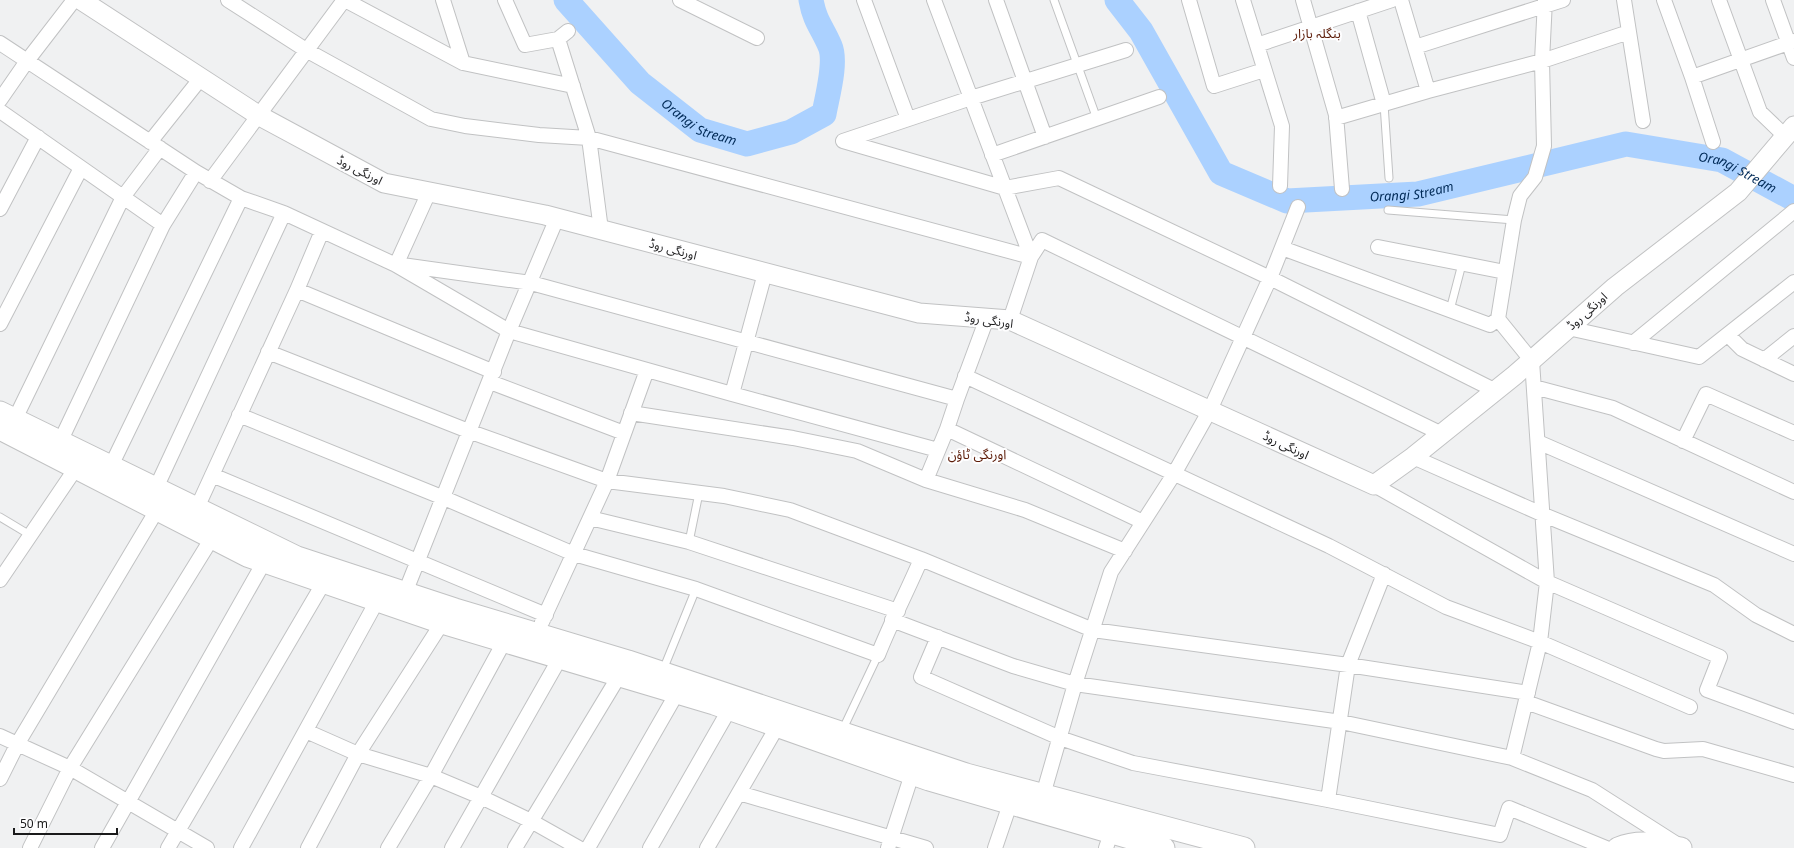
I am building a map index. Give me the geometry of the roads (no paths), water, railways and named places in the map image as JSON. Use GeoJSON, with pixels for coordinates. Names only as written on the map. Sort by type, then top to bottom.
{"type":"FeatureCollection","features":[{"type":"Feature","properties":{"kind":"main road"},"geometry":{"type":"LineString","coordinates":[[5,420],[60,442],[298,557],[405,593],[541,624],[662,672],[966,774],[1244,848]]}},
{"type":"Feature","properties":{"kind":"main road"},"geometry":{"type":"LineString","coordinates":[[5,420],[76,468],[247,556],[442,623],[729,710],[912,774],[1010,804],[1108,841],[1164,848]]}},
{"type":"Feature","properties":{"kind":"main road"},"geometry":{"type":"LineString","coordinates":[[1618,848],[1626,844],[1647,842],[1681,848]]}},
{"type":"Feature","properties":{"kind":"street"},"geometry":{"type":"LineString","coordinates":[[0,100],[27,61],[74,0]]}},
{"type":"Feature","properties":{"kind":"street","name":"اورنگی روڈ"},"geometry":{"type":"LineString","coordinates":[[81,0],[258,115],[384,183],[558,218],[919,313],[1010,320],[1374,485],[1413,457],[1496,391],[1615,287],[1738,192],[1789,131]]}},
{"type":"Feature","properties":{"kind":"street"},"geometry":{"type":"LineString","coordinates":[[228,0],[306,50],[431,119],[465,126],[539,135],[589,138],[1030,257]]}},
{"type":"Feature","properties":{"kind":"street"},"geometry":{"type":"LineString","coordinates":[[210,181],[344,0],[463,63],[573,86]]}},
{"type":"Feature","properties":{"kind":"street"},"geometry":{"type":"LineString","coordinates":[[442,0],[463,63]]}},
{"type":"Feature","properties":{"kind":"street"},"geometry":{"type":"LineString","coordinates":[[505,0],[525,45],[563,35],[573,86],[589,138],[601,230]]}},
{"type":"Feature","properties":{"kind":"street"},"geometry":{"type":"LineString","coordinates":[[680,0],[757,38]]}},
{"type":"Feature","properties":{"kind":"street"},"geometry":{"type":"LineString","coordinates":[[864,0],[908,119]]}},
{"type":"Feature","properties":{"kind":"street"},"geometry":{"type":"LineString","coordinates":[[934,0],[1030,257]]}},
{"type":"Feature","properties":{"kind":"street"},"geometry":{"type":"LineString","coordinates":[[996,0],[1024,82],[1045,137]]}},
{"type":"Feature","properties":{"kind":"street"},"geometry":{"type":"LineString","coordinates":[[1189,0],[1214,86],[1264,70]]}},
{"type":"Feature","properties":{"kind":"street"},"geometry":{"type":"LineString","coordinates":[[1243,0],[1282,126],[1280,186]]}},
{"type":"Feature","properties":{"kind":"street"},"geometry":{"type":"LineString","coordinates":[[1303,0],[1336,118],[1342,190]]}},
{"type":"Feature","properties":{"kind":"street"},"geometry":{"type":"LineString","coordinates":[[1257,45],[1392,0]]}},
{"type":"Feature","properties":{"kind":"street"},"geometry":{"type":"LineString","coordinates":[[1401,0],[1428,91]]}},
{"type":"Feature","properties":{"kind":"street"},"geometry":{"type":"LineString","coordinates":[[1415,47],[1545,3],[1563,0]]}},
{"type":"Feature","properties":{"kind":"street"},"geometry":{"type":"LineString","coordinates":[[1624,0],[1643,121]]}},
{"type":"Feature","properties":{"kind":"street"},"geometry":{"type":"LineString","coordinates":[[1664,0],[1692,76],[1713,142]]}},
{"type":"Feature","properties":{"kind":"street"},"geometry":{"type":"LineString","coordinates":[[1719,0],[1760,112],[1789,131]]}},
{"type":"Feature","properties":{"kind":"street"},"geometry":{"type":"LineString","coordinates":[[1773,0],[1791,42],[1794,58]]}},
{"type":"Feature","properties":{"kind":"street"},"geometry":{"type":"LineString","coordinates":[[1282,248],[1490,325],[1498,319],[1514,220],[1520,196],[1535,177],[1544,146],[1542,61],[1545,3]]}},
{"type":"Feature","properties":{"kind":"street"},"geometry":{"type":"LineString","coordinates":[[1358,11],[1384,104]]}},
{"type":"Feature","properties":{"kind":"street"},"geometry":{"type":"LineString","coordinates":[[1336,118],[1428,91],[1542,61],[1629,32]]}},
{"type":"Feature","properties":{"kind":"street"},"geometry":{"type":"LineString","coordinates":[[1692,76],[1791,42]]}},
{"type":"Feature","properties":{"kind":"street"},"geometry":{"type":"LineString","coordinates":[[0,43],[210,181],[241,198],[284,213],[396,265],[509,332],[938,450]]}},
{"type":"Feature","properties":{"kind":"street"},"geometry":{"type":"LineString","coordinates":[[1126,50],[971,98],[844,141],[1005,188],[1059,178],[1270,278],[1496,391]]}},
{"type":"Feature","properties":{"kind":"street"},"geometry":{"type":"LineString","coordinates":[[5,420],[123,197],[155,145],[201,78]]}},
{"type":"Feature","properties":{"kind":"street"},"geometry":{"type":"LineString","coordinates":[[992,155],[1159,98]]}},
{"type":"Feature","properties":{"kind":"street"},"geometry":{"type":"LineString","coordinates":[[0,111],[163,225]]}},
{"type":"Feature","properties":{"kind":"street"},"geometry":{"type":"LineString","coordinates":[[0,210],[38,137]]}},
{"type":"Feature","properties":{"kind":"street"},"geometry":{"type":"LineString","coordinates":[[0,324],[81,168]]}},
{"type":"Feature","properties":{"kind":"street"},"geometry":{"type":"LineString","coordinates":[[60,442],[163,225],[196,172]]}},
{"type":"Feature","properties":{"kind":"street"},"geometry":{"type":"LineString","coordinates":[[396,265],[429,192]]}},
{"type":"Feature","properties":{"kind":"street"},"geometry":{"type":"LineString","coordinates":[[111,466],[241,198]]}},
{"type":"Feature","properties":{"kind":"street"},"geometry":{"type":"LineString","coordinates":[[1043,795],[1075,684],[1111,572],[1174,474],[1210,410],[1270,278],[1298,207]]}},
{"type":"Feature","properties":{"kind":"street"},"geometry":{"type":"LineString","coordinates":[[1633,343],[1794,212]]}},
{"type":"Feature","properties":{"kind":"street"},"geometry":{"type":"LineString","coordinates":[[156,488],[284,213]]}},
{"type":"Feature","properties":{"kind":"street"},"geometry":{"type":"LineString","coordinates":[[405,593],[471,432],[509,332],[558,218]]}},
{"type":"Feature","properties":{"kind":"street"},"geometry":{"type":"LineString","coordinates":[[197,508],[297,290],[322,230]]}},
{"type":"Feature","properties":{"kind":"street"},"geometry":{"type":"LineString","coordinates":[[1010,320],[1030,257],[1042,240],[1243,336],[1442,434]]}},
{"type":"Feature","properties":{"kind":"street"},"geometry":{"type":"LineString","coordinates":[[1378,247],[1505,272]]}},
{"type":"Feature","properties":{"kind":"street"},"geometry":{"type":"LineString","coordinates":[[396,265],[531,283],[956,399]]}},
{"type":"Feature","properties":{"kind":"street"},"geometry":{"type":"LineString","coordinates":[[732,394],[765,273]]}},
{"type":"Feature","properties":{"kind":"street"},"geometry":{"type":"LineString","coordinates":[[1568,328],[1699,358],[1794,282]]}},
{"type":"Feature","properties":{"kind":"street"},"geometry":{"type":"LineString","coordinates":[[297,290],[624,434]]}},
{"type":"Feature","properties":{"kind":"street"},"geometry":{"type":"LineString","coordinates":[[926,480],[947,429],[956,399],[988,318]]}},
{"type":"Feature","properties":{"kind":"street"},"geometry":{"type":"LineString","coordinates":[[1498,319],[1532,361],[1544,515],[1547,582],[1540,642],[1512,758]]}},
{"type":"Feature","properties":{"kind":"street"},"geometry":{"type":"LineString","coordinates":[[1728,335],[1742,349],[1794,374]]}},
{"type":"Feature","properties":{"kind":"street"},"geometry":{"type":"LineString","coordinates":[[1764,360],[1794,336]]}},
{"type":"Feature","properties":{"kind":"street"},"geometry":{"type":"LineString","coordinates":[[268,352],[471,432],[607,482],[724,496],[790,510],[921,559],[1093,630],[1348,665],[1527,698],[1656,749],[1702,749],[1794,775]]}},
{"type":"Feature","properties":{"kind":"street"},"geometry":{"type":"LineString","coordinates":[[212,475],[418,561],[541,624],[607,482],[647,370]]}},
{"type":"Feature","properties":{"kind":"street"},"geometry":{"type":"LineString","coordinates":[[965,376],[1329,546],[1446,607],[1540,642],[1690,707]]}},
{"type":"Feature","properties":{"kind":"street"},"geometry":{"type":"LineString","coordinates":[[1534,387],[1614,408],[1794,492]]}},
{"type":"Feature","properties":{"kind":"street"},"geometry":{"type":"LineString","coordinates":[[1683,441],[1706,394],[1794,433]]}},
{"type":"Feature","properties":{"kind":"street"},"geometry":{"type":"LineString","coordinates":[[631,413],[793,438],[857,451],[926,480],[1025,510],[1124,551]]}},
{"type":"Feature","properties":{"kind":"street"},"geometry":{"type":"LineString","coordinates":[[239,415],[444,498],[574,554],[696,589],[878,655],[921,559]]}},
{"type":"Feature","properties":{"kind":"street"},"geometry":{"type":"LineString","coordinates":[[947,429],[1143,522]]}},
{"type":"Feature","properties":{"kind":"street"},"geometry":{"type":"LineString","coordinates":[[1538,442],[1794,554]]}},
{"type":"Feature","properties":{"kind":"street"},"geometry":{"type":"LineString","coordinates":[[1413,457],[1544,515],[1714,585],[1756,615],[1794,634]]}},
{"type":"Feature","properties":{"kind":"street"},"geometry":{"type":"LineString","coordinates":[[0,580],[76,468]]}},
{"type":"Feature","properties":{"kind":"street"},"geometry":{"type":"LineString","coordinates":[[1374,485],[1547,582],[1720,657],[1707,690],[1794,722]]}},
{"type":"Feature","properties":{"kind":"street"},"geometry":{"type":"LineString","coordinates":[[0,779],[18,743],[157,510]]}},
{"type":"Feature","properties":{"kind":"street"},"geometry":{"type":"LineString","coordinates":[[590,518],[689,542],[895,615],[938,638],[1013,666],[1075,684],[1341,722],[1512,758],[1592,790],[1681,848]]}},
{"type":"Feature","properties":{"kind":"street"},"geometry":{"type":"LineString","coordinates":[[30,848],[70,768],[212,538]]}},
{"type":"Feature","properties":{"kind":"street"},"geometry":{"type":"LineString","coordinates":[[102,848],[127,801],[264,562]]}},
{"type":"Feature","properties":{"kind":"street"},"geometry":{"type":"LineString","coordinates":[[1328,800],[1341,722],[1348,665],[1384,574]]}},
{"type":"Feature","properties":{"kind":"street"},"geometry":{"type":"LineString","coordinates":[[168,848],[324,582]]}},
{"type":"Feature","properties":{"kind":"street"},"geometry":{"type":"LineString","coordinates":[[241,848],[377,601]]}},
{"type":"Feature","properties":{"kind":"street"},"geometry":{"type":"LineString","coordinates":[[308,848],[358,754],[442,623]]}},
{"type":"Feature","properties":{"kind":"street"},"geometry":{"type":"LineString","coordinates":[[938,638],[921,677],[1060,738],[1133,763],[1328,800],[1500,835],[1509,808],[1606,848]]}},
{"type":"Feature","properties":{"kind":"street"},"geometry":{"type":"LineString","coordinates":[[388,848],[431,776],[504,642]]}},
{"type":"Feature","properties":{"kind":"street"},"geometry":{"type":"LineString","coordinates":[[452,848],[560,658]]}},
{"type":"Feature","properties":{"kind":"street"},"geometry":{"type":"LineString","coordinates":[[515,848],[619,676]]}},
{"type":"Feature","properties":{"kind":"street"},"geometry":{"type":"LineString","coordinates":[[588,848],[677,693]]}},
{"type":"Feature","properties":{"kind":"street"},"geometry":{"type":"LineString","coordinates":[[650,848],[729,710]]}},
{"type":"Feature","properties":{"kind":"street"},"geometry":{"type":"LineString","coordinates":[[710,847],[777,726]]}},
{"type":"Feature","properties":{"kind":"street"},"geometry":{"type":"LineString","coordinates":[[306,731],[358,754],[431,776],[481,797],[531,821],[579,848]]}},
{"type":"Feature","properties":{"kind":"street"},"geometry":{"type":"LineString","coordinates":[[0,736],[70,768],[207,848]]}},
{"type":"Feature","properties":{"kind":"street"},"geometry":{"type":"LineString","coordinates":[[889,843],[912,774]]}},
{"type":"Feature","properties":{"kind":"street"},"geometry":{"type":"LineString","coordinates":[[739,793],[889,843],[926,848]]}},
{"type":"Feature","properties":{"kind":"street"},"geometry":{"type":"LineString","coordinates":[[995,848],[1010,804]]}},
{"type":"Feature","properties":{"kind":"lane"},"geometry":{"type":"LineString","coordinates":[[1054,0],[1098,119]]}},
{"type":"Feature","properties":{"kind":"lane"},"geometry":{"type":"LineString","coordinates":[[1384,104],[1389,178]]}},
{"type":"Feature","properties":{"kind":"lane"},"geometry":{"type":"LineString","coordinates":[[1388,210],[1514,220]]}},
{"type":"Feature","properties":{"kind":"lane"},"geometry":{"type":"LineString","coordinates":[[1450,310],[1462,264]]}},
{"type":"Feature","properties":{"kind":"lane"},"geometry":{"type":"LineString","coordinates":[[689,542],[699,493]]}},
{"type":"Feature","properties":{"kind":"lane"},"geometry":{"type":"LineString","coordinates":[[0,517],[30,535]]}},
{"type":"Feature","properties":{"kind":"lane"},"geometry":{"type":"LineString","coordinates":[[662,672],[696,589]]}},
{"type":"Feature","properties":{"kind":"lane"},"geometry":{"type":"LineString","coordinates":[[842,732],[878,655]]}},
{"type":"Feature","properties":{"kind":"waterway","name":"Orangi Stream"},"geometry":{"type":"LineString","coordinates":[[566,0],[640,83],[700,130],[747,144],[791,132],[824,114],[831,80],[832,53],[817,19],[811,0]]}},
{"type":"Feature","properties":{"kind":"waterway","name":"Orangi Stream"},"geometry":{"type":"LineString","coordinates":[[1117,0],[1141,31],[1221,173],[1287,201],[1418,194],[1626,144],[1722,160],[1794,199]]}},
{"type":"Feature","properties":{"kind":"district","name":"بنگلہ بازار"},"geometry":{"type":"Point","coordinates":[1317,33]}},
{"type":"Feature","properties":{"kind":"district","name":"اورنگی ٹاؤن"},"geometry":{"type":"Point","coordinates":[977,454]}}]}
